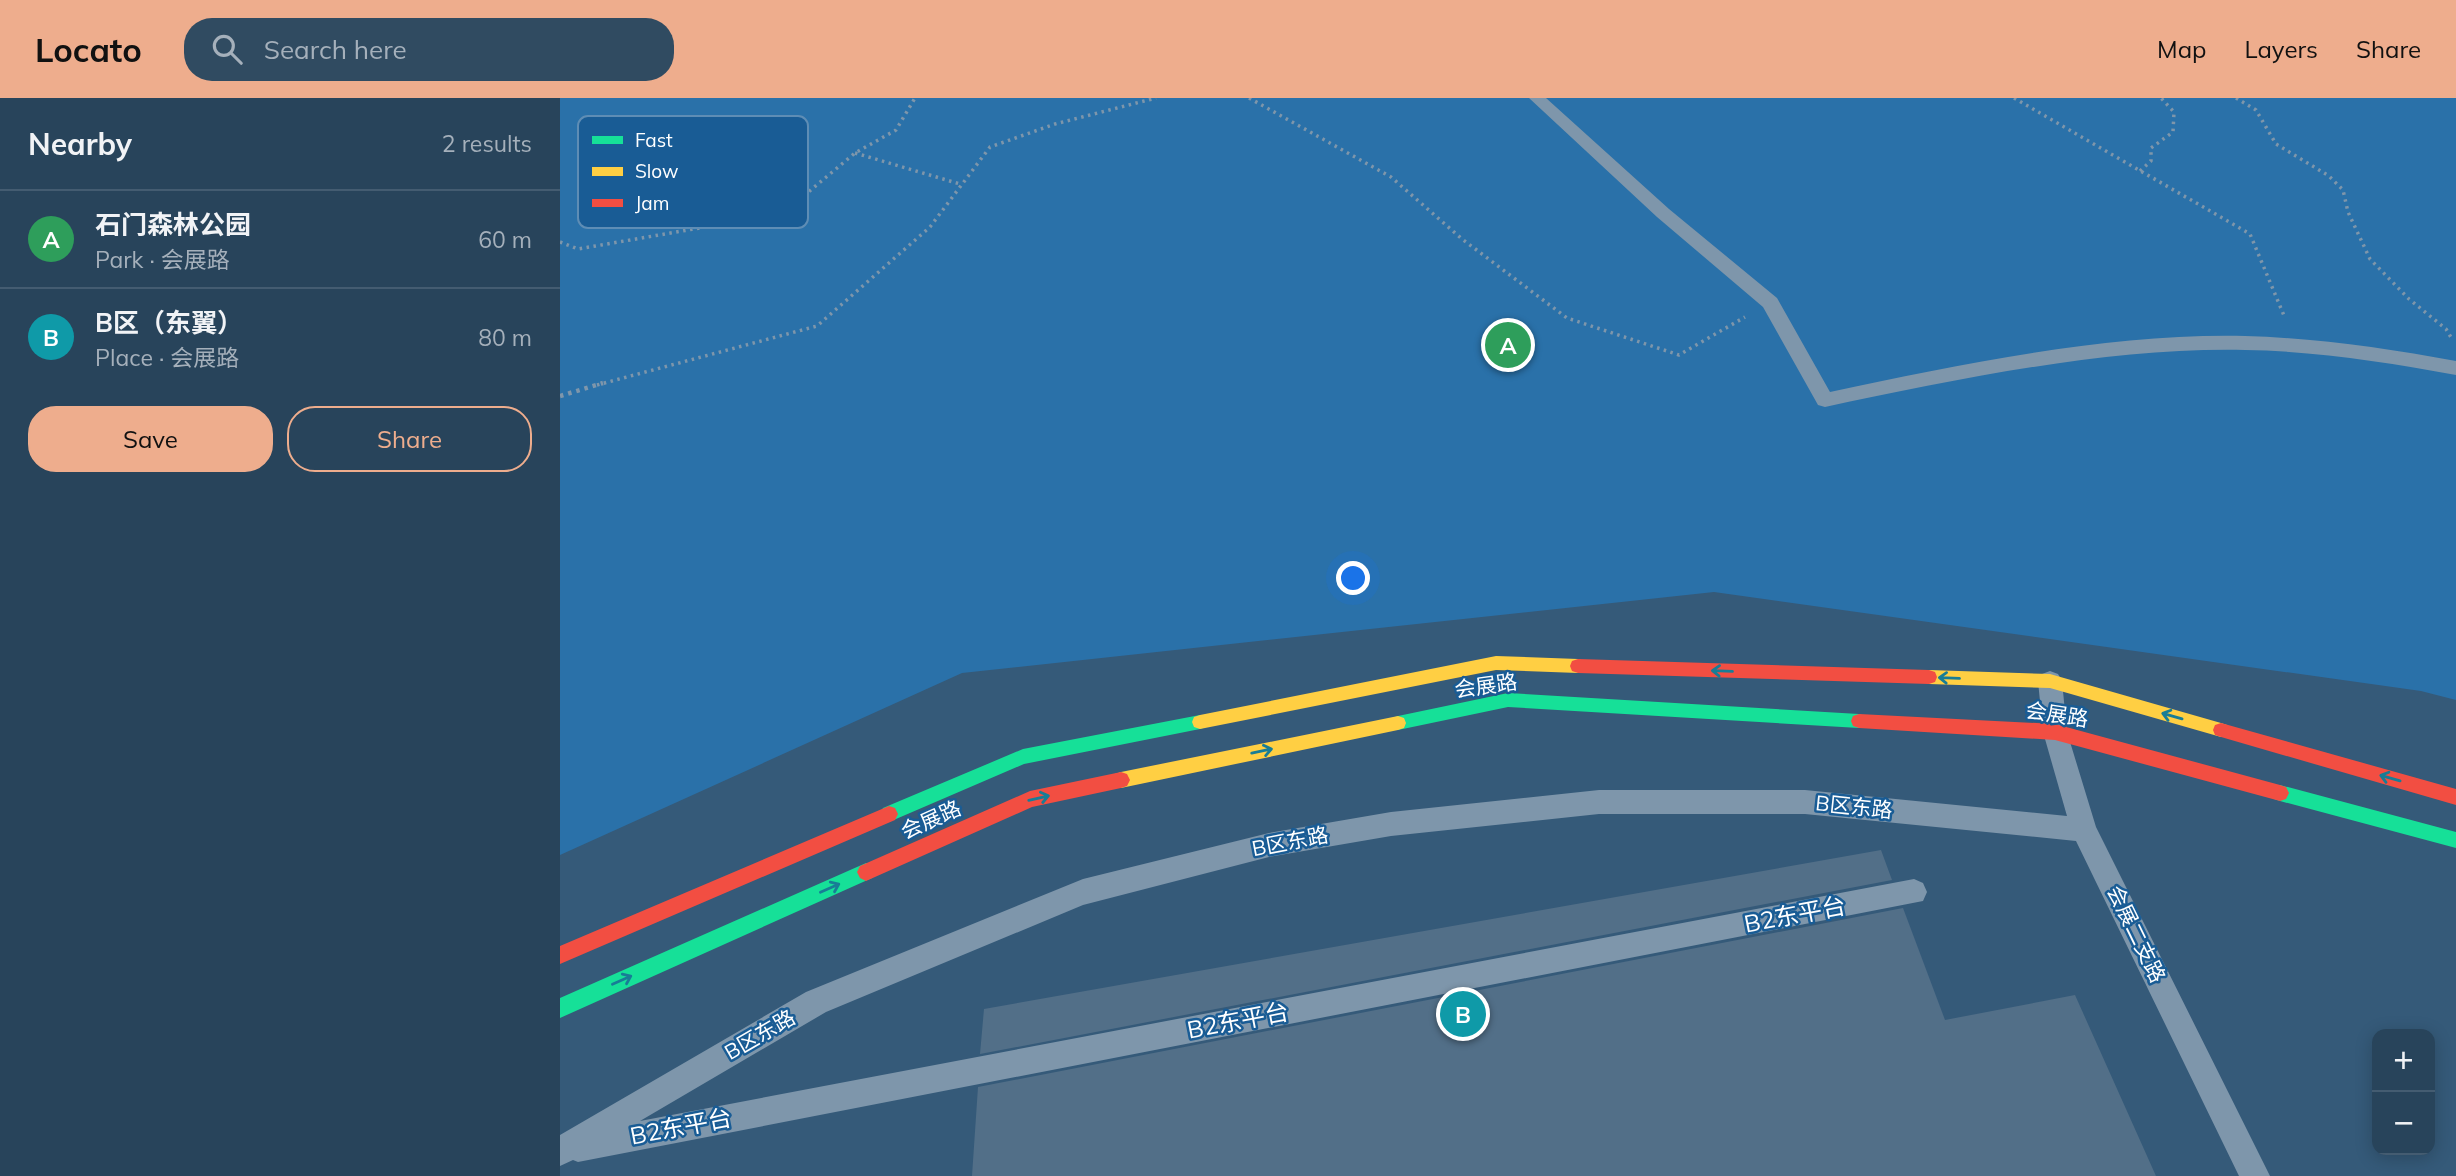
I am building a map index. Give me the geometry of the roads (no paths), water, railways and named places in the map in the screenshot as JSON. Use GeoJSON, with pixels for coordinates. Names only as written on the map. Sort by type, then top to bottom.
{"type":"FeatureCollection","features":[{"type":"Feature","properties":{"kind":"main road","name":"会展路"},"geometry":{"type":"LineString","coordinates":[[560,955],[1023,757],[1496,663],[2050,681],[2456,797]]}},
{"type":"Feature","properties":{"kind":"main road","name":"会展路"},"geometry":{"type":"LineString","coordinates":[[560,1008],[1030,799],[1507,700],[2055,732],[2456,840]]}},
{"type":"Feature","properties":{"kind":"lane"},"geometry":{"type":"LineString","coordinates":[[1536,98],[1662,214],[1770,303],[1825,400],[1917,380],[2178,345],[2296,345],[2456,368]]}},
{"type":"Feature","properties":{"kind":"lane","name":"会展二支路"},"geometry":{"type":"LineString","coordinates":[[2050,681],[2055,732],[2084,830],[2256,1176]]}},
{"type":"Feature","properties":{"kind":"lane","name":"B区东路"},"geometry":{"type":"LineString","coordinates":[[561,1150],[816,1002],[1083,892],[1269,845],[1391,824],[1599,802],[1805,802],[2084,830]]}},
{"type":"Feature","properties":{"kind":"lane","name":"B2东平台"},"geometry":{"type":"LineString","coordinates":[[561,1150],[1914,892]]}},
{"type":"Feature","properties":{"kind":"place","name":"石门森林公园"},"geometry":{"type":"Point","coordinates":[1508,345]}},
{"type":"Feature","properties":{"kind":"place","name":"B区（东翼）"},"geometry":{"type":"Point","coordinates":[1463,1014]}}]}
